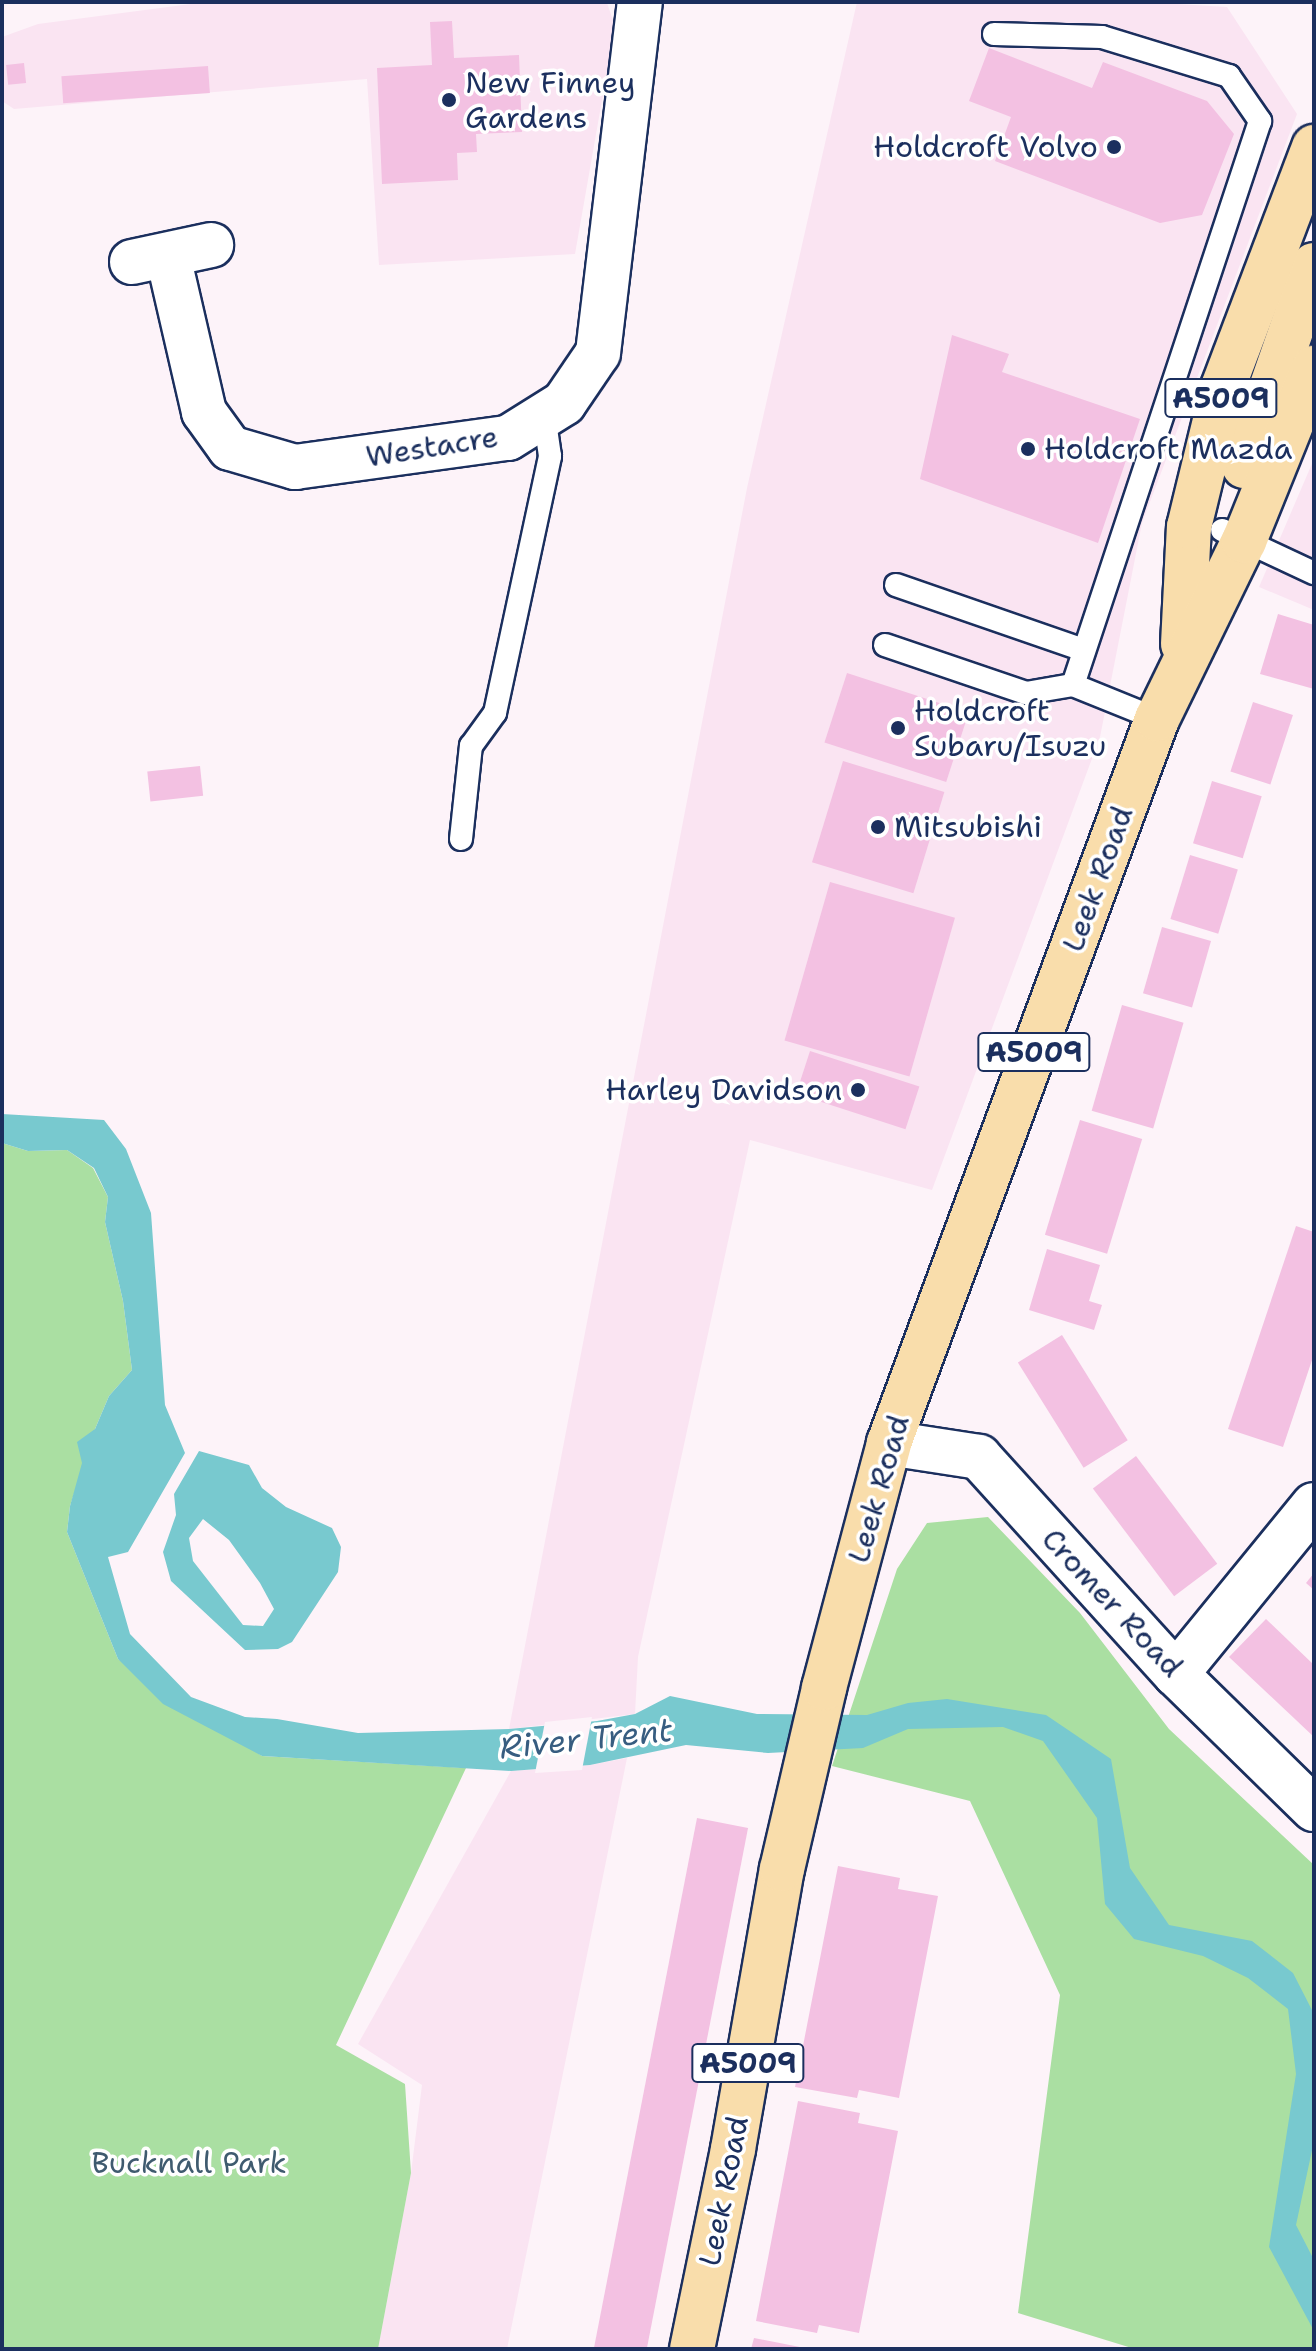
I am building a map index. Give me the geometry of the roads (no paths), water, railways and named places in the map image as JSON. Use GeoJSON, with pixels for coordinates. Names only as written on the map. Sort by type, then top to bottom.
{"type":"FeatureCollection","features":[{"type":"Feature","properties":{"kind":"main road","name":"Leek Road"},"geometry":{"type":"LineString","coordinates":[[1181,662],[1189,527],[1223,387],[1314,147]]}},
{"type":"Feature","properties":{"kind":"main road","name":"A5009"},"geometry":{"type":"LineString","coordinates":[[1233,536],[1314,265]]}},
{"type":"Feature","properties":{"kind":"main road","name":"Leek Road"},"geometry":{"type":"LineString","coordinates":[[692,2349],[733,2149],[782,1869],[824,1688],[889,1443],[1157,719],[1233,536],[1314,368]]}},
{"type":"Feature","properties":{"kind":"street","name":"Westacre"},"geometry":{"type":"LineString","coordinates":[[211,245],[150,259],[204,412],[230,448],[295,467],[508,438],[564,403],[598,353],[640,2]]}},
{"type":"Feature","properties":{"kind":"street","name":"Cromer Road"},"geometry":{"type":"LineString","coordinates":[[889,1443],[979,1457],[1176,1674],[1314,1809]]}},
{"type":"Feature","properties":{"kind":"street"},"geometry":{"type":"LineString","coordinates":[[1176,1674],[1314,1505]]}},
{"type":"Feature","properties":{"kind":"lane"},"geometry":{"type":"LineString","coordinates":[[994,34],[1102,37],[1229,76],[1260,121],[1073,685]]}},
{"type":"Feature","properties":{"kind":"lane"},"geometry":{"type":"LineString","coordinates":[[461,839],[471,746],[495,713],[550,456],[544,415]]}},
{"type":"Feature","properties":{"kind":"lane"},"geometry":{"type":"LineString","coordinates":[[1233,536],[1314,573]]}},
{"type":"Feature","properties":{"kind":"lane"},"geometry":{"type":"LineString","coordinates":[[896,585],[1084,650]]}},
{"type":"Feature","properties":{"kind":"lane"},"geometry":{"type":"LineString","coordinates":[[885,645],[1026,693],[1073,685],[1157,719]]}},
{"type":"Feature","properties":{"kind":"water","name":"River Trent"},"geometry":{"type":"Polygon","coordinates":[[[2,1114],[104,1120],[126,1149],[151,1213],[165,1405],[185,1453],[128,1552],[108,1557],[130,1634],[191,1697],[245,1717],[277,1719],[358,1733],[509,1729],[597,1721],[635,1714],[670,1696],[757,1714],[867,1715],[908,1703],[947,1699],[1046,1715],[1111,1759],[1130,1868],[1169,1925],[1252,1941],[1293,1973],[1314,2014],[1314,2141],[1296,2225],[1314,2260],[1314,2331],[1269,2247],[1296,2074],[1288,2009],[1248,1978],[1203,1956],[1134,1939],[1105,1904],[1097,1818],[1043,1741],[1003,1727],[908,1729],[863,1748],[768,1753],[686,1745],[590,1765],[511,1771],[262,1756],[163,1704],[118,1659],[67,1532],[70,1506],[82,1463],[77,1442],[95,1429],[109,1396],[132,1370],[123,1301],[105,1222],[108,1197],[94,1168],[67,1150],[28,1151],[2,1143],[2,1114]]]}},
{"type":"Feature","properties":{"kind":"water"},"geometry":{"type":"Polygon","coordinates":[[[199,1451],[249,1465],[262,1488],[286,1507],[332,1528],[341,1547],[338,1572],[292,1642],[278,1649],[245,1650],[171,1581],[163,1552],[176,1515],[174,1494],[199,1451]],[[203,1519],[189,1538],[193,1561],[243,1625],[263,1626],[274,1609],[260,1583],[229,1540],[203,1519]]]}},
{"type":"Feature","properties":{"kind":"place","name":"New Finney Gardens"},"geometry":{"type":"Point","coordinates":[449,100]}},
{"type":"Feature","properties":{"kind":"place","name":"Holdcroft Volvo"},"geometry":{"type":"Point","coordinates":[1114,147]}},
{"type":"Feature","properties":{"kind":"place","name":"Holdcroft Mazda"},"geometry":{"type":"Point","coordinates":[1028,449]}},
{"type":"Feature","properties":{"kind":"place","name":"Holdcroft Subaru/Isuzu"},"geometry":{"type":"Point","coordinates":[898,728]}},
{"type":"Feature","properties":{"kind":"place","name":"Mitsubishi"},"geometry":{"type":"Point","coordinates":[878,827]}},
{"type":"Feature","properties":{"kind":"place","name":"Harley Davidson"},"geometry":{"type":"Point","coordinates":[858,1090]}},
{"type":"Feature","properties":{"kind":"park label","name":"Bucknall Park"},"geometry":{"type":"Point","coordinates":[189,2163]}}]}
